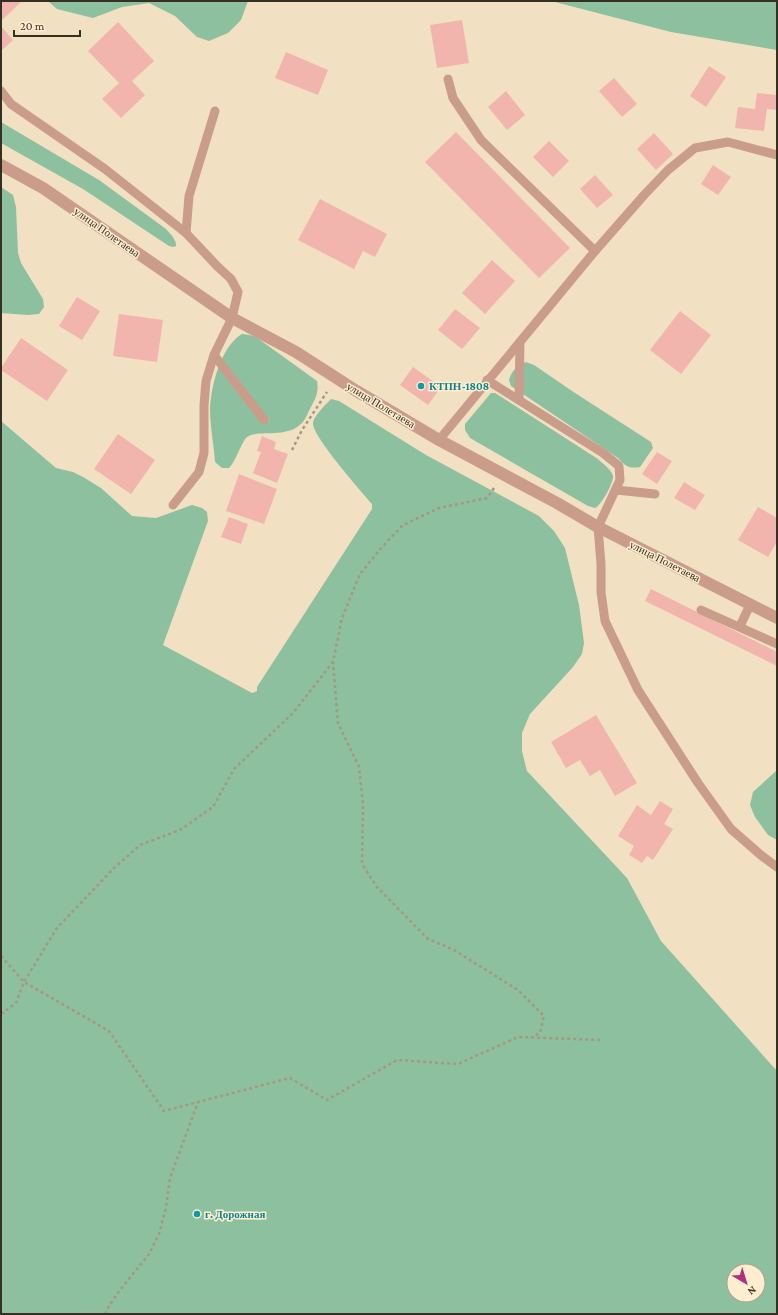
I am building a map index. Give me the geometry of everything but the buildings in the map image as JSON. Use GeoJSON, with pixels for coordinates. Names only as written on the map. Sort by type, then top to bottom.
{"type":"FeatureCollection","features":[{"type":"Feature","properties":{"kind":"street","name":"улица Полетаева"},"geometry":{"type":"LineString","coordinates":[[1,165],[44,188],[232,318],[296,352],[355,390],[439,440],[598,526],[777,618]]}},
{"type":"Feature","properties":{"kind":"lane"},"geometry":{"type":"LineString","coordinates":[[448,79],[453,98],[481,140],[595,251]]}},
{"type":"Feature","properties":{"kind":"lane"},"geometry":{"type":"LineString","coordinates":[[1,92],[11,104],[105,169],[186,233],[217,266],[232,279],[238,292],[232,318],[214,355],[206,381],[204,405],[204,453],[199,472],[173,505]]}},
{"type":"Feature","properties":{"kind":"lane"},"geometry":{"type":"LineString","coordinates":[[186,233],[189,196],[215,111]]}},
{"type":"Feature","properties":{"kind":"lane"},"geometry":{"type":"LineString","coordinates":[[439,440],[595,251],[664,175],[695,148],[728,142],[777,155]]}},
{"type":"Feature","properties":{"kind":"lane"},"geometry":{"type":"LineString","coordinates":[[519,400],[520,342]]}},
{"type":"Feature","properties":{"kind":"lane"},"geometry":{"type":"LineString","coordinates":[[214,355],[264,420]]}},
{"type":"Feature","properties":{"kind":"lane"},"geometry":{"type":"LineString","coordinates":[[487,380],[603,453],[619,466],[620,480],[598,526],[601,564],[601,592],[605,621],[638,690],[698,782],[731,829],[777,867]]}},
{"type":"Feature","properties":{"kind":"lane"},"geometry":{"type":"LineString","coordinates":[[616,490],[655,494]]}},
{"type":"Feature","properties":{"kind":"lane"},"geometry":{"type":"LineString","coordinates":[[740,626],[750,605]]}},
{"type":"Feature","properties":{"kind":"lane"},"geometry":{"type":"LineString","coordinates":[[701,610],[740,626],[777,644]]}},
{"type":"Feature","properties":{"kind":"path"},"geometry":{"type":"LineString","coordinates":[[292,450],[302,430],[327,392]]}},
{"type":"Feature","properties":{"kind":"path"},"geometry":{"type":"LineString","coordinates":[[504,474],[487,498],[439,508],[403,524],[382,547],[360,574],[342,618],[333,662],[338,723],[358,767],[363,804],[362,864],[377,887],[428,939],[454,950],[518,990],[544,1016],[540,1033],[532,1038]]}},
{"type":"Feature","properties":{"kind":"path"},"geometry":{"type":"LineString","coordinates":[[1,1014],[16,1003],[24,982],[57,928],[114,868],[140,845],[180,830],[213,807],[234,769],[293,714],[333,662]]}},
{"type":"Feature","properties":{"kind":"path"},"geometry":{"type":"LineString","coordinates":[[1,956],[24,982],[109,1031],[164,1111],[290,1078],[327,1100],[397,1060],[458,1064],[518,1037],[602,1040]]}},
{"type":"Feature","properties":{"kind":"path"},"geometry":{"type":"LineString","coordinates":[[105,1314],[120,1290],[150,1254],[159,1234],[166,1208],[170,1178],[198,1102]]}},
{"type":"Feature","properties":{"kind":"green space"},"geometry":{"type":"Polygon","coordinates":[[[48,1],[248,1],[241,20],[228,33],[209,41],[197,37],[175,16],[149,3],[122,7],[93,18],[57,9],[48,1]]]}},
{"type":"Feature","properties":{"kind":"green space"},"geometry":{"type":"Polygon","coordinates":[[[551,1],[777,1],[777,50],[671,32],[551,1]]]}},
{"type":"Feature","properties":{"kind":"green space"},"geometry":{"type":"Polygon","coordinates":[[[1,122],[99,180],[166,229],[173,237],[176,246],[169,246],[83,189],[1,143],[1,122]]]}},
{"type":"Feature","properties":{"kind":"green space"},"geometry":{"type":"Polygon","coordinates":[[[1,187],[13,195],[16,207],[18,253],[21,263],[43,299],[44,307],[39,314],[28,315],[1,313],[1,187]]]}},
{"type":"Feature","properties":{"kind":"green space"},"geometry":{"type":"Polygon","coordinates":[[[242,334],[256,337],[317,381],[317,394],[302,423],[295,428],[280,433],[251,435],[244,441],[229,468],[222,468],[215,462],[210,416],[212,389],[218,367],[223,357],[228,348],[242,334]]]}},
{"type":"Feature","properties":{"kind":"green space"},"geometry":{"type":"Polygon","coordinates":[[[526,362],[534,365],[651,442],[653,448],[640,467],[633,468],[625,465],[618,458],[511,386],[509,380],[513,371],[526,362]]]}},
{"type":"Feature","properties":{"kind":"green space"},"geometry":{"type":"Polygon","coordinates":[[[491,393],[495,393],[598,459],[609,469],[612,473],[613,479],[607,494],[598,506],[595,508],[588,506],[470,438],[465,430],[465,424],[491,393]]]}},
{"type":"Feature","properties":{"kind":"green space"},"geometry":{"type":"Polygon","coordinates":[[[331,399],[339,401],[426,455],[539,516],[554,531],[565,548],[579,605],[584,643],[582,654],[573,667],[530,714],[522,733],[522,751],[527,771],[627,878],[661,941],[777,1071],[777,1314],[1,1314],[1,421],[56,468],[73,472],[101,488],[132,516],[156,518],[192,505],[202,508],[207,512],[208,521],[163,645],[252,693],[257,691],[257,687],[372,509],[372,504],[320,439],[313,423],[318,414],[331,399]]]}},
{"type":"Feature","properties":{"kind":"green space"},"geometry":{"type":"Polygon","coordinates":[[[777,770],[777,840],[768,835],[755,817],[750,805],[753,792],[777,770]]]}},
{"type":"Feature","properties":{"kind":"place","name":"КТПН-1808"},"geometry":{"type":"Point","coordinates":[421,386]}},
{"type":"Feature","properties":{"kind":"place","name":"г. Дорожная"},"geometry":{"type":"Point","coordinates":[197,1214]}}]}
